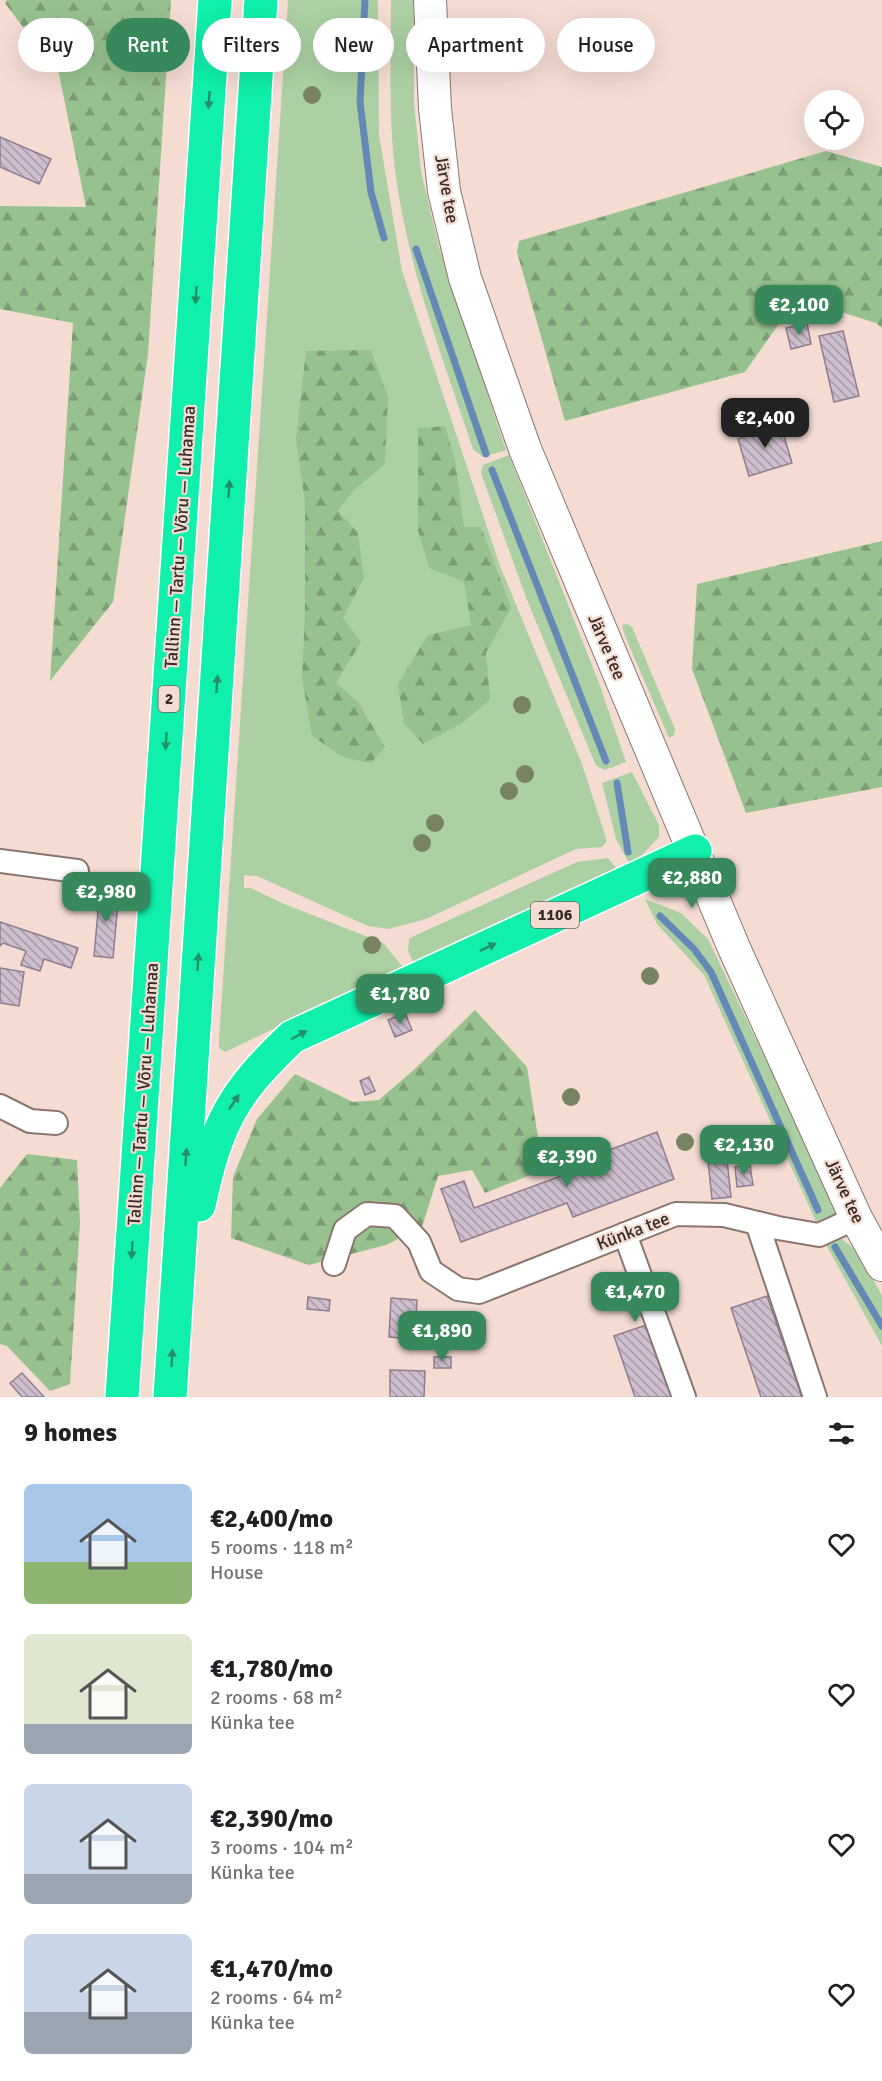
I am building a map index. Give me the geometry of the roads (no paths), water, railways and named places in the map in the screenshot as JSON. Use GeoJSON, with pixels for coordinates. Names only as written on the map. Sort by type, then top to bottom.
{"type":"FeatureCollection","features":[{"type":"Feature","properties":{"kind":"highway","name":"Tallinn — Tartu — Võru — Luhamaa"},"geometry":{"type":"LineString","coordinates":[[122,1397],[215,0]]}},
{"type":"Feature","properties":{"kind":"highway"},"geometry":{"type":"LineString","coordinates":[[170,1397],[261,0]]}},
{"type":"Feature","properties":{"kind":"highway","name":"1106"},"geometry":{"type":"LineString","coordinates":[[175,1320],[210,1156],[229,1109],[255,1072],[292,1037],[695,851]]}},
{"type":"Feature","properties":{"kind":"street","name":"Järve tee"},"geometry":{"type":"LineString","coordinates":[[430,0],[435,108],[444,191],[465,278],[525,449],[734,948],[856,1218],[882,1264]]}},
{"type":"Feature","properties":{"kind":"street"},"geometry":{"type":"LineString","coordinates":[[0,861],[77,871]]}},
{"type":"Feature","properties":{"kind":"street"},"geometry":{"type":"LineString","coordinates":[[0,1106],[30,1120],[56,1123]]}},
{"type":"Feature","properties":{"kind":"street","name":"Künka tee"},"geometry":{"type":"LineString","coordinates":[[334,1264],[345,1230],[367,1214],[396,1216],[419,1242],[431,1271],[458,1289],[479,1292],[676,1214],[724,1215],[819,1235],[856,1218]]}},
{"type":"Feature","properties":{"kind":"street"},"geometry":{"type":"LineString","coordinates":[[757,1223],[815,1397]]}},
{"type":"Feature","properties":{"kind":"street"},"geometry":{"type":"LineString","coordinates":[[625,1234],[684,1397]]}},
{"type":"Feature","properties":{"kind":"waterway"},"geometry":{"type":"LineString","coordinates":[[365,0],[360,102],[371,192],[384,238]]}},
{"type":"Feature","properties":{"kind":"waterway"},"geometry":{"type":"LineString","coordinates":[[416,249],[486,454]]}},
{"type":"Feature","properties":{"kind":"waterway"},"geometry":{"type":"LineString","coordinates":[[492,470],[606,761]]}},
{"type":"Feature","properties":{"kind":"waterway"},"geometry":{"type":"LineString","coordinates":[[617,783],[628,852]]}},
{"type":"Feature","properties":{"kind":"waterway"},"geometry":{"type":"LineString","coordinates":[[660,916],[694,949],[711,972],[818,1210]]}},
{"type":"Feature","properties":{"kind":"waterway"},"geometry":{"type":"LineString","coordinates":[[835,1247],[882,1326]]}}]}
